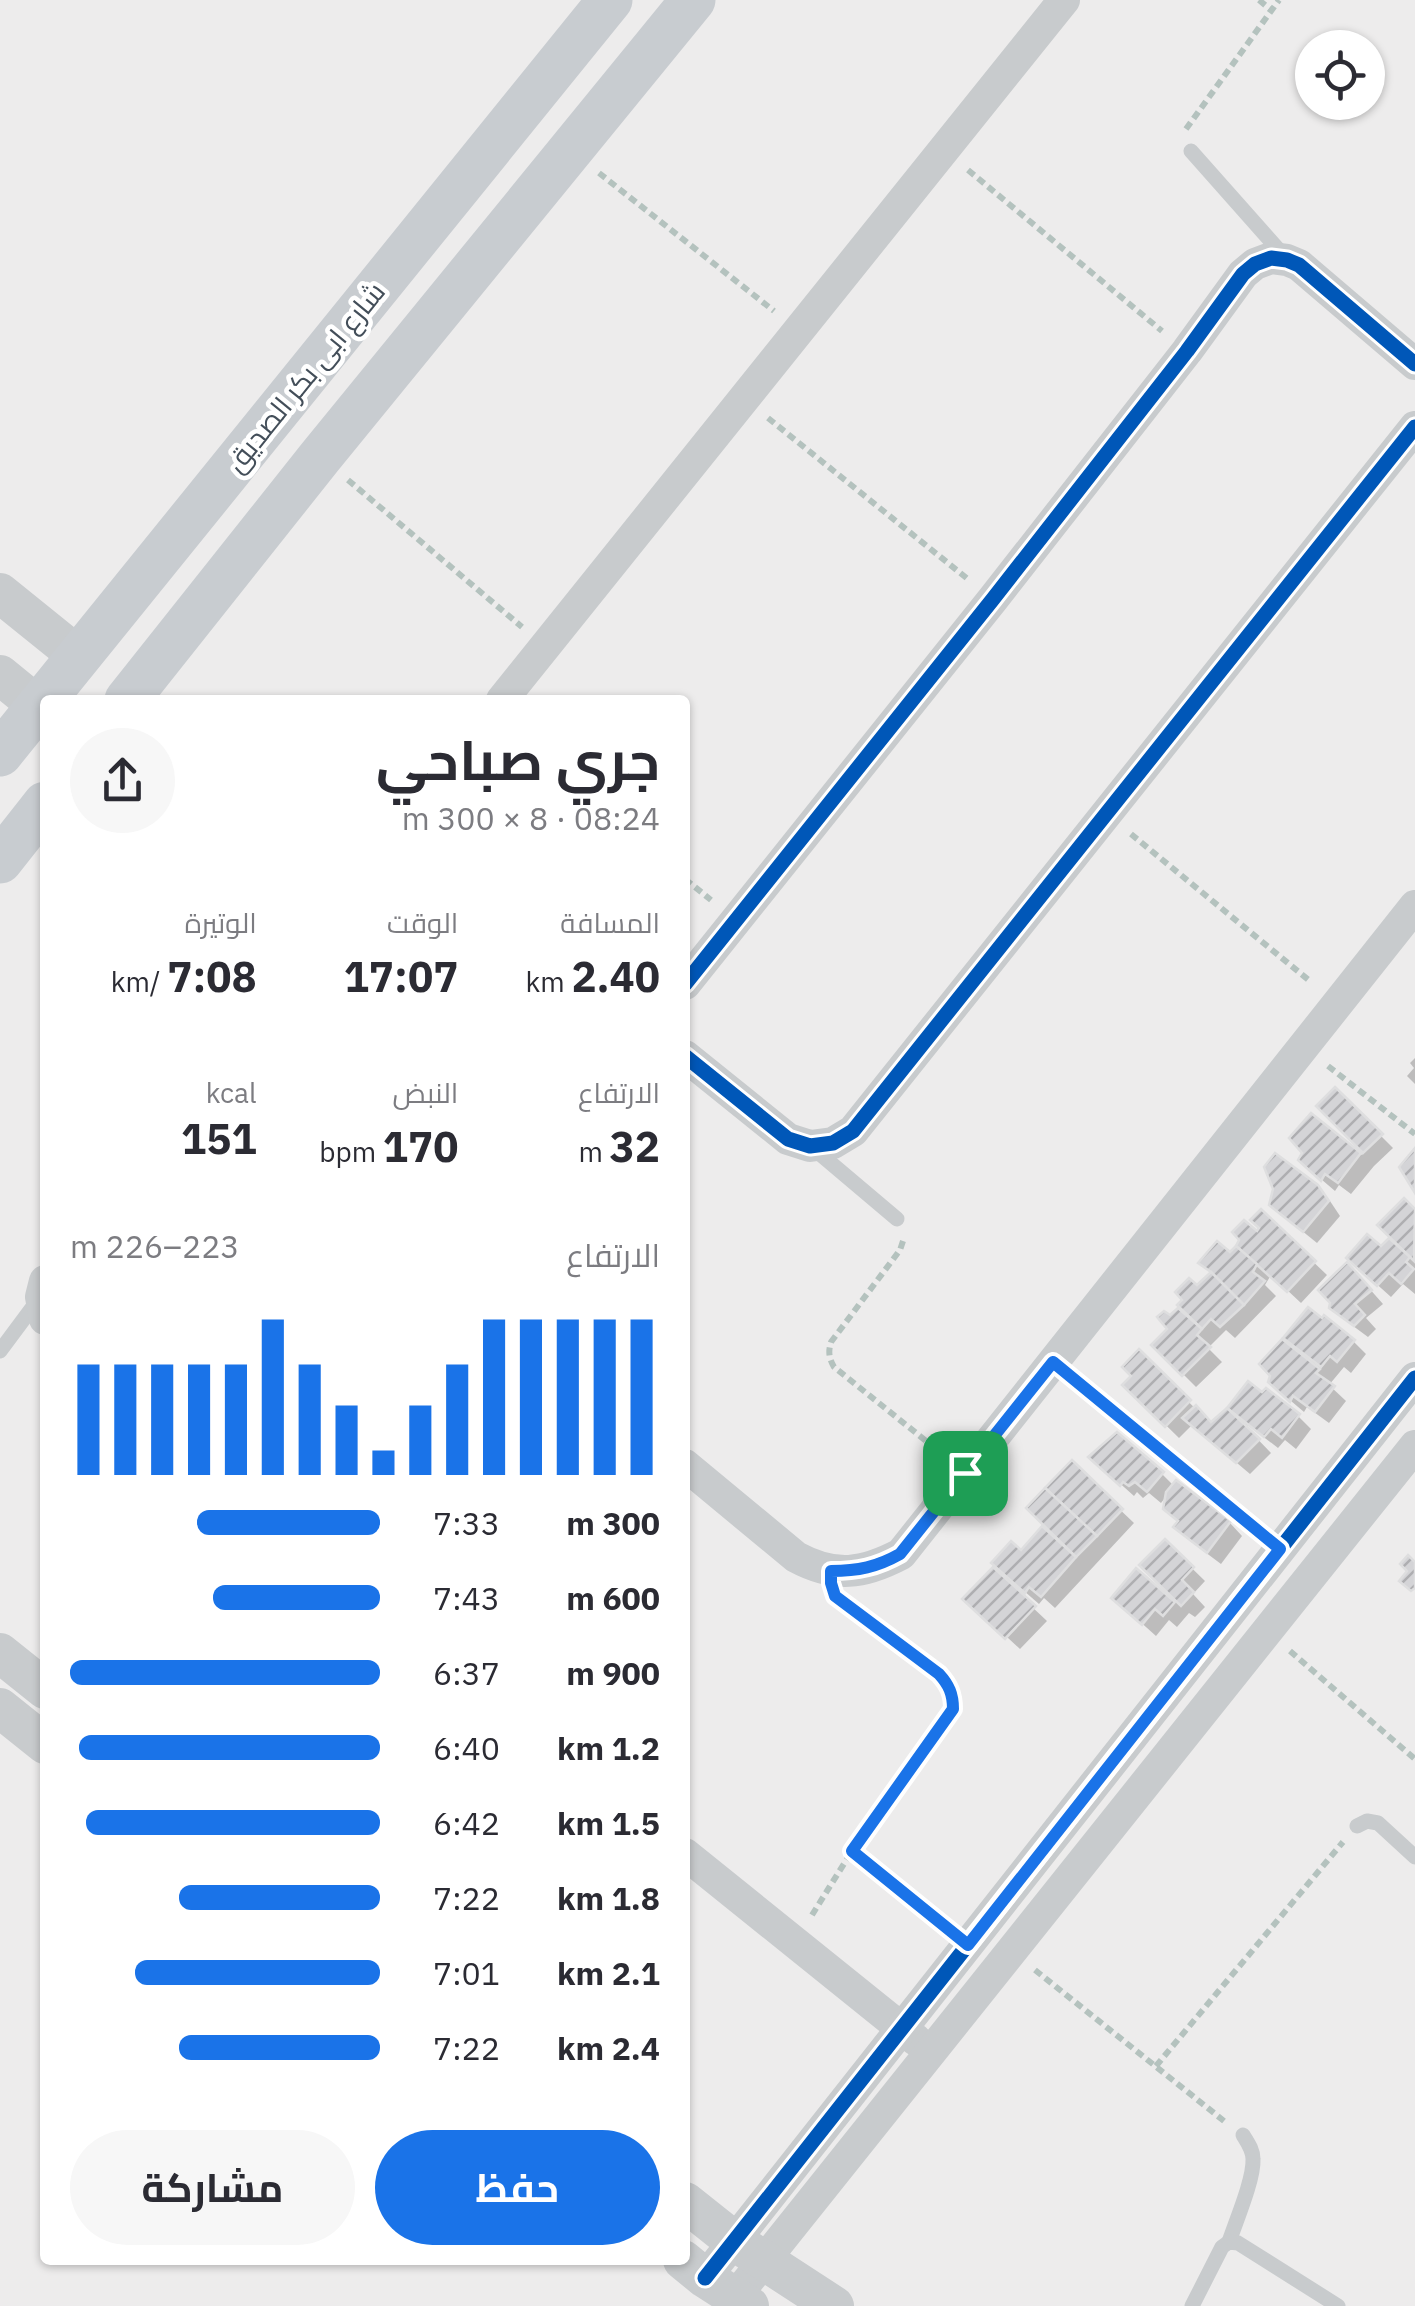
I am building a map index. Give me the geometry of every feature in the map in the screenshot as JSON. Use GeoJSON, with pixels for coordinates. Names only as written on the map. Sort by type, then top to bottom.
{"type":"FeatureCollection","features":[{"type":"Feature","properties":{"kind":"main road","name":"شارع ابى بكر الصديق"},"geometry":{"type":"LineString","coordinates":[[47,695],[610,0]]}},
{"type":"Feature","properties":{"kind":"main road"},"geometry":{"type":"LineString","coordinates":[[131,695],[693,0]]}},
{"type":"Feature","properties":{"kind":"main road"},"geometry":{"type":"LineString","coordinates":[[549,76],[585,133]]}},
{"type":"Feature","properties":{"kind":"main road","name":"شارع ابى بكر الصديق"},"geometry":{"type":"LineString","coordinates":[[0,754],[40,704]]}},
{"type":"Feature","properties":{"kind":"main road"},"geometry":{"type":"LineString","coordinates":[[0,861],[40,810]]}},
{"type":"Feature","properties":{"kind":"street"},"geometry":{"type":"LineString","coordinates":[[506,695],[1064,0]]}},
{"type":"Feature","properties":{"kind":"street"},"geometry":{"type":"LineString","coordinates":[[690,978],[993,599],[1242,274],[1271,258],[1288,260],[1308,272],[1415,364]]}},
{"type":"Feature","properties":{"kind":"street"},"geometry":{"type":"LineString","coordinates":[[690,1060],[788,1139],[810,1146],[834,1143],[854,1131],[1415,427]]}},
{"type":"Feature","properties":{"kind":"street"},"geometry":{"type":"LineString","coordinates":[[0,593],[78,656]]}},
{"type":"Feature","properties":{"kind":"street"},"geometry":{"type":"LineString","coordinates":[[0,675],[38,706]]}},
{"type":"Feature","properties":{"kind":"street"},"geometry":{"type":"LineString","coordinates":[[690,1469],[796,1557],[813,1566],[856,1571],[879,1566],[900,1554],[1415,906]]}},
{"type":"Feature","properties":{"kind":"street"},"geometry":{"type":"LineString","coordinates":[[749,2251],[902,2028],[1415,1378]]}},
{"type":"Feature","properties":{"kind":"street"},"geometry":{"type":"LineString","coordinates":[[718,2285],[932,2052],[1415,1446]]}},
{"type":"Feature","properties":{"kind":"street"},"geometry":{"type":"LineString","coordinates":[[0,1653],[40,1684]]}},
{"type":"Feature","properties":{"kind":"street"},"geometry":{"type":"LineString","coordinates":[[0,1708],[40,1740]]}},
{"type":"Feature","properties":{"kind":"street"},"geometry":{"type":"LineString","coordinates":[[690,1858],[932,2052]]}},
{"type":"Feature","properties":{"kind":"street"},"geometry":{"type":"LineString","coordinates":[[690,2206],[749,2251],[834,2306]]}},
{"type":"Feature","properties":{"kind":"lane"},"geometry":{"type":"LineString","coordinates":[[1190,150],[1288,260]]}},
{"type":"Feature","properties":{"kind":"lane"},"geometry":{"type":"LineString","coordinates":[[810,1146],[897,1219]]}},
{"type":"Feature","properties":{"kind":"lane"},"geometry":{"type":"LineString","coordinates":[[0,1351],[40,1304]]}},
{"type":"Feature","properties":{"kind":"lane"},"geometry":{"type":"LineString","coordinates":[[831,1571],[835,1596],[939,1674]]}},
{"type":"Feature","properties":{"kind":"lane"},"geometry":{"type":"LineString","coordinates":[[1357,1826],[1367,1821],[1378,1824],[1415,1857]]}},
{"type":"Feature","properties":{"kind":"lane"},"geometry":{"type":"LineString","coordinates":[[1230,2242],[1252,2172],[1253,2158],[1243,2136]]}},
{"type":"Feature","properties":{"kind":"lane"},"geometry":{"type":"LineString","coordinates":[[1192,2306],[1222,2247],[1230,2242],[1238,2243],[1338,2306]]}},
{"type":"Feature","properties":{"kind":"path"},"geometry":{"type":"LineString","coordinates":[[1258,0],[1271,10]]}},
{"type":"Feature","properties":{"kind":"path"},"geometry":{"type":"LineString","coordinates":[[1190,150],[1186,128],[1279,0]]}},
{"type":"Feature","properties":{"kind":"path"},"geometry":{"type":"LineString","coordinates":[[585,133],[798,331]]}},
{"type":"Feature","properties":{"kind":"path"},"geometry":{"type":"LineString","coordinates":[[944,150],[1186,351]]}},
{"type":"Feature","properties":{"kind":"path"},"geometry":{"type":"LineString","coordinates":[[744,399],[993,599]]}},
{"type":"Feature","properties":{"kind":"path"},"geometry":{"type":"LineString","coordinates":[[320,457],[545,647]]}},
{"type":"Feature","properties":{"kind":"path"},"geometry":{"type":"LineString","coordinates":[[1107,814],[1338,1004]]}},
{"type":"Feature","properties":{"kind":"path"},"geometry":{"type":"LineString","coordinates":[[1304,1046],[1415,1134]]}},
{"type":"Feature","properties":{"kind":"path"},"geometry":{"type":"LineString","coordinates":[[897,1219],[902,1229],[900,1250],[831,1342],[830,1359],[965,1473]]}},
{"type":"Feature","properties":{"kind":"path"},"geometry":{"type":"LineString","coordinates":[[1053,1362],[1280,1549]]}},
{"type":"Feature","properties":{"kind":"path"},"geometry":{"type":"LineString","coordinates":[[1267,1631],[1415,1759]]}},
{"type":"Feature","properties":{"kind":"path"},"geometry":{"type":"LineString","coordinates":[[794,1942],[852,1851],[953,1709],[953,1696],[939,1674]]}},
{"type":"Feature","properties":{"kind":"path"},"geometry":{"type":"LineString","coordinates":[[1156,2066],[1357,1826]]}},
{"type":"Feature","properties":{"kind":"path"},"geometry":{"type":"LineString","coordinates":[[852,1851],[968,1945]]}},
{"type":"Feature","properties":{"kind":"path"},"geometry":{"type":"LineString","coordinates":[[1010,1951],[1243,2136]]}},
{"type":"Feature","properties":{"kind":"building"},"geometry":{"type":"Polygon","coordinates":[[[1335,1087],[1383,1134],[1363,1153],[1316,1106],[1335,1087]]]}},
{"type":"Feature","properties":{"kind":"building"},"geometry":{"type":"Polygon","coordinates":[[[1311,1113],[1361,1153],[1338,1183],[1325,1174],[1321,1181],[1298,1160],[1302,1153],[1289,1138],[1311,1113]]]}},
{"type":"Feature","properties":{"kind":"building"},"geometry":{"type":"Polygon","coordinates":[[[1415,1148],[1415,1193],[1399,1167],[1415,1148]]]}},
{"type":"Feature","properties":{"kind":"building"},"geometry":{"type":"Polygon","coordinates":[[[1275,1153],[1318,1185],[1329,1201],[1303,1232],[1269,1205],[1273,1189],[1264,1167],[1275,1153]]]}},
{"type":"Feature","properties":{"kind":"building"},"geometry":{"type":"Polygon","coordinates":[[[1404,1198],[1415,1209],[1414,1261],[1377,1225],[1404,1198]]]}},
{"type":"Feature","properties":{"kind":"building"},"geometry":{"type":"Polygon","coordinates":[[[1261,1209],[1316,1261],[1287,1292],[1236,1246],[1239,1240],[1232,1232],[1244,1220],[1257,1231],[1259,1228],[1250,1220],[1261,1209]]]}},
{"type":"Feature","properties":{"kind":"building"},"geometry":{"type":"Polygon","coordinates":[[[1367,1234],[1381,1246],[1389,1238],[1410,1257],[1406,1262],[1414,1269],[1401,1284],[1389,1273],[1377,1286],[1346,1258],[1367,1234]]]}},
{"type":"Feature","properties":{"kind":"building"},"geometry":{"type":"Polygon","coordinates":[[[1217,1241],[1230,1252],[1236,1246],[1257,1264],[1253,1272],[1265,1281],[1244,1305],[1198,1263],[1217,1241]]]}},
{"type":"Feature","properties":{"kind":"building"},"geometry":{"type":"Polygon","coordinates":[[[1347,1262],[1372,1290],[1355,1304],[1365,1315],[1354,1326],[1329,1308],[1330,1303],[1318,1290],[1347,1262]]]}},
{"type":"Feature","properties":{"kind":"building"},"geometry":{"type":"Polygon","coordinates":[[[1211,1272],[1244,1305],[1220,1327],[1211,1319],[1202,1329],[1177,1305],[1182,1300],[1175,1292],[1189,1278],[1197,1285],[1211,1272]]]}},
{"type":"Feature","properties":{"kind":"building"},"geometry":{"type":"Polygon","coordinates":[[[1308,1307],[1355,1340],[1337,1362],[1330,1356],[1321,1367],[1283,1338],[1308,1307]]]}},
{"type":"Feature","properties":{"kind":"building"},"geometry":{"type":"Polygon","coordinates":[[[1178,1308],[1202,1329],[1197,1335],[1211,1347],[1182,1376],[1151,1345],[1167,1329],[1157,1317],[1164,1311],[1170,1315],[1178,1308]]]}},
{"type":"Feature","properties":{"kind":"building"},"geometry":{"type":"Polygon","coordinates":[[[1282,1339],[1335,1386],[1315,1412],[1293,1396],[1290,1402],[1268,1382],[1270,1376],[1259,1364],[1282,1339]]]}},
{"type":"Feature","properties":{"kind":"building"},"geometry":{"type":"Polygon","coordinates":[[[1139,1349],[1191,1400],[1165,1427],[1122,1385],[1131,1376],[1122,1367],[1139,1349]]]}},
{"type":"Feature","properties":{"kind":"building"},"geometry":{"type":"Polygon","coordinates":[[[1248,1381],[1262,1392],[1266,1388],[1300,1414],[1282,1438],[1271,1429],[1264,1437],[1227,1408],[1248,1381]]]}},
{"type":"Feature","properties":{"kind":"building"},"geometry":{"type":"Polygon","coordinates":[[[1196,1405],[1211,1422],[1227,1408],[1260,1439],[1236,1463],[1182,1418],[1196,1405]]]}},
{"type":"Feature","properties":{"kind":"building"},"geometry":{"type":"Polygon","coordinates":[[[1117,1432],[1164,1472],[1147,1492],[1135,1482],[1129,1486],[1123,1482],[1120,1486],[1088,1457],[1117,1432]]]}},
{"type":"Feature","properties":{"kind":"building"},"geometry":{"type":"Polygon","coordinates":[[[1072,1460],[1123,1509],[1097,1536],[1045,1488],[1072,1460]]]}},
{"type":"Feature","properties":{"kind":"building"},"geometry":{"type":"Polygon","coordinates":[[[1176,1480],[1231,1521],[1207,1553],[1173,1527],[1178,1521],[1163,1509],[1166,1492],[1176,1480]]]}},
{"type":"Feature","properties":{"kind":"building"},"geometry":{"type":"Polygon","coordinates":[[[1045,1488],[1097,1536],[1076,1557],[1026,1508],[1045,1488]]]}},
{"type":"Feature","properties":{"kind":"building"},"geometry":{"type":"Polygon","coordinates":[[[1042,1526],[1076,1557],[1041,1597],[1029,1587],[1025,1593],[991,1563],[1011,1541],[1021,1550],[1042,1526]]]}},
{"type":"Feature","properties":{"kind":"building"},"geometry":{"type":"Polygon","coordinates":[[[1165,1539],[1194,1567],[1182,1580],[1194,1592],[1181,1606],[1139,1565],[1165,1539]]]}},
{"type":"Feature","properties":{"kind":"building"},"geometry":{"type":"Polygon","coordinates":[[[1408,1555],[1415,1562],[1415,1588],[1411,1591],[1399,1581],[1407,1571],[1400,1564],[1408,1555]]]}},
{"type":"Feature","properties":{"kind":"building"},"geometry":{"type":"Polygon","coordinates":[[[993,1567],[1036,1606],[1005,1639],[962,1599],[993,1567]]]}},
{"type":"Feature","properties":{"kind":"building"},"geometry":{"type":"Polygon","coordinates":[[[1136,1568],[1175,1602],[1163,1616],[1155,1609],[1142,1625],[1111,1598],[1136,1568]]]}},
{"type":"Feature","properties":{"kind":"cycle path"},"geometry":{"type":"LineString","coordinates":[[690,978],[993,599],[1243,274],[1271,258],[1299,265],[1415,364]]}},
{"type":"Feature","properties":{"kind":"cycle path"},"geometry":{"type":"LineString","coordinates":[[690,1060],[788,1139],[810,1146],[833,1143],[853,1131],[1415,427]]}},
{"type":"Feature","properties":{"kind":"cycle path"},"geometry":{"type":"LineString","coordinates":[[705,2278],[1415,1378]]}},
{"type":"Feature","properties":{"kind":"route"},"geometry":{"type":"LineString","coordinates":[[1053,1362],[1280,1549],[968,1945],[852,1851],[953,1709],[953,1696],[939,1674],[835,1596],[831,1583],[831,1571],[879,1566],[900,1554],[965,1473],[1053,1362]]}}]}
